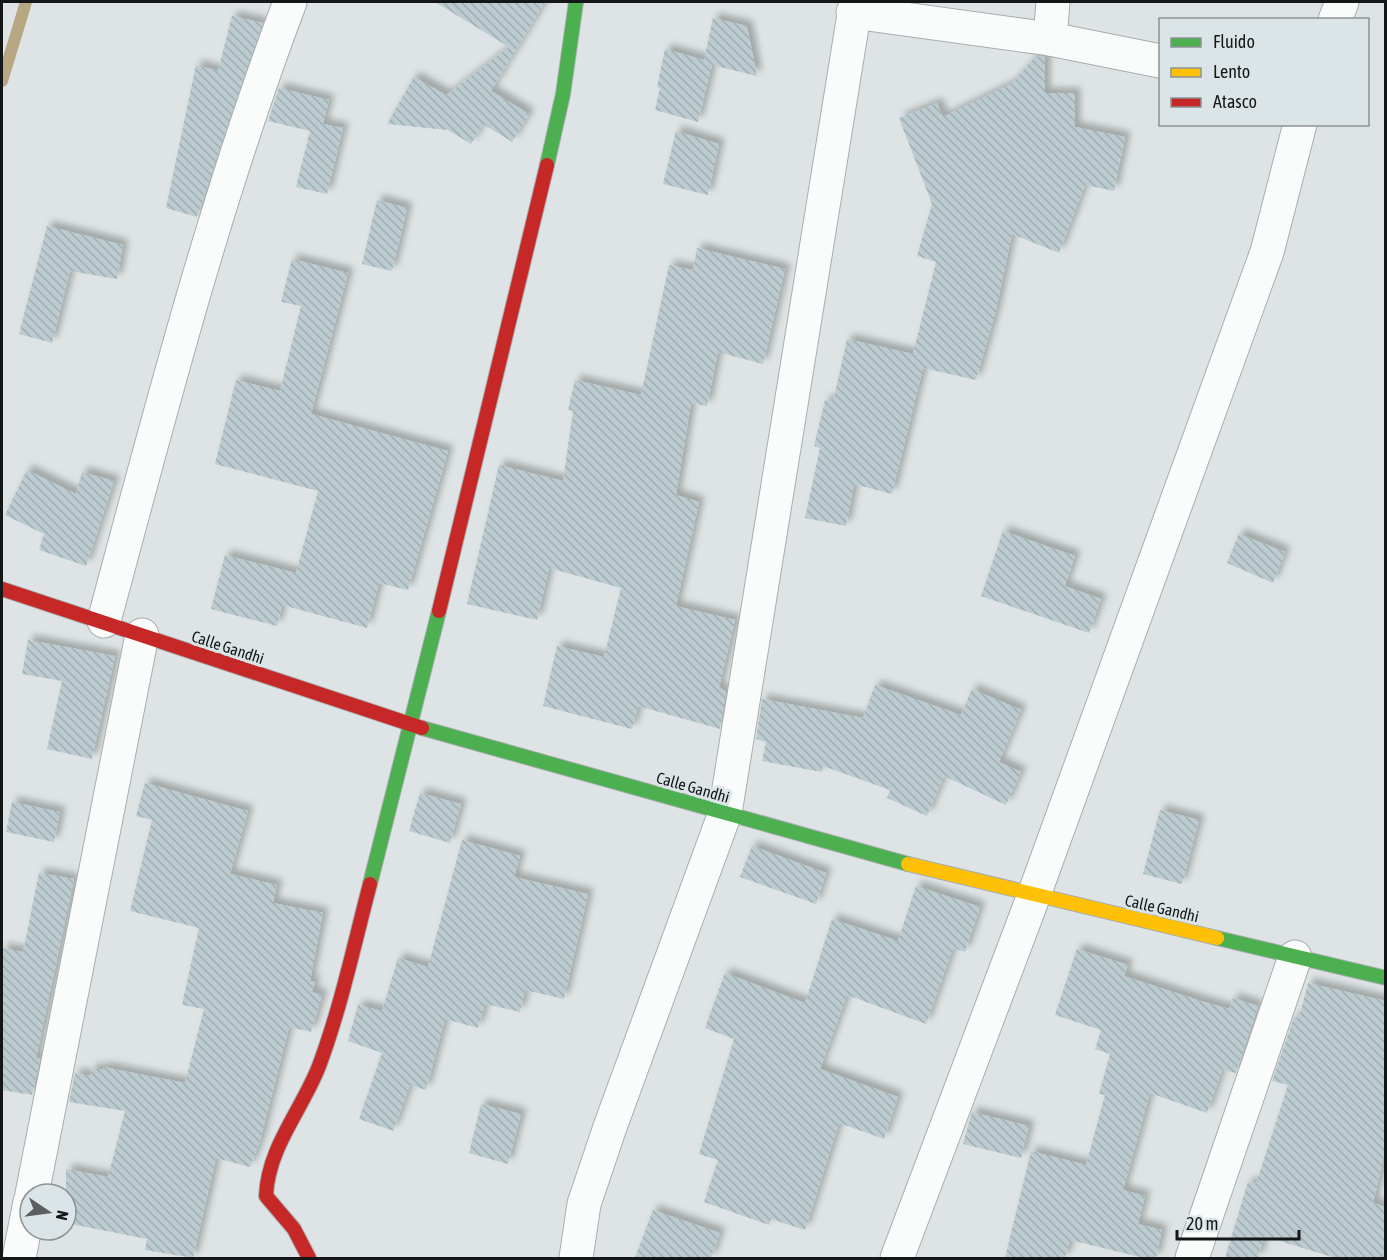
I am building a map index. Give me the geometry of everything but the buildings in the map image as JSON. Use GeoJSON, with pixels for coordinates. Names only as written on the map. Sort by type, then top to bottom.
{"type":"FeatureCollection","features":[{"type":"Feature","properties":{"kind":"main road"},"geometry":{"type":"LineString","coordinates":[[309,1258],[294,1229],[266,1196],[268,1173],[274,1155],[305,1098],[329,1038],[411,725],[563,94],[576,2]]}},
{"type":"Feature","properties":{"kind":"main road","name":"Calle Gandhi"},"geometry":{"type":"LineString","coordinates":[[2,589],[104,621],[411,725],[924,868],[1386,978]]}},
{"type":"Feature","properties":{"kind":"street"},"geometry":{"type":"LineString","coordinates":[[104,621],[174,357],[255,94],[290,2]]}},
{"type":"Feature","properties":{"kind":"street"},"geometry":{"type":"LineString","coordinates":[[1050,39],[1053,2]]}},
{"type":"Feature","properties":{"kind":"street"},"geometry":{"type":"LineString","coordinates":[[1336,18],[1342,2]]}},
{"type":"Feature","properties":{"kind":"street"},"geometry":{"type":"LineString","coordinates":[[576,1258],[584,1204],[610,1126],[725,813],[855,7],[1050,39],[1159,61]]}},
{"type":"Feature","properties":{"kind":"street"},"geometry":{"type":"LineString","coordinates":[[897,1258],[1034,895],[1267,252],[1299,126]]}},
{"type":"Feature","properties":{"kind":"street"},"geometry":{"type":"LineString","coordinates":[[34,1182],[142,635]]}},
{"type":"Feature","properties":{"kind":"street"},"geometry":{"type":"LineString","coordinates":[[1192,1258],[1295,957]]}},
{"type":"Feature","properties":{"kind":"street"},"geometry":{"type":"LineString","coordinates":[[19,1258],[22,1242]]}},
{"type":"Feature","properties":{"kind":"waterway"},"geometry":{"type":"LineString","coordinates":[[2,81],[26,2]]}},
{"type":"Feature","properties":{"kind":"traffic: fast"},"geometry":{"type":"LineString","coordinates":[[547,165],[563,94],[576,2]]}},
{"type":"Feature","properties":{"kind":"traffic: fast"},"geometry":{"type":"LineString","coordinates":[[370,884],[439,611]]}},
{"type":"Feature","properties":{"kind":"traffic: fast"},"geometry":{"type":"LineString","coordinates":[[422,728],[908,864]]}},
{"type":"Feature","properties":{"kind":"traffic: fast"},"geometry":{"type":"LineString","coordinates":[[1217,938],[1386,978]]}},
{"type":"Feature","properties":{"kind":"traffic: slow"},"geometry":{"type":"LineString","coordinates":[[908,864],[1217,938]]}},
{"type":"Feature","properties":{"kind":"traffic: jam"},"geometry":{"type":"LineString","coordinates":[[439,611],[547,165]]}},
{"type":"Feature","properties":{"kind":"traffic: jam"},"geometry":{"type":"LineString","coordinates":[[2,589],[422,728]]}},
{"type":"Feature","properties":{"kind":"traffic: jam"},"geometry":{"type":"LineString","coordinates":[[309,1258],[294,1229],[266,1196],[268,1178],[279,1145],[312,1082],[327,1044],[341,999],[370,884]]}}]}
